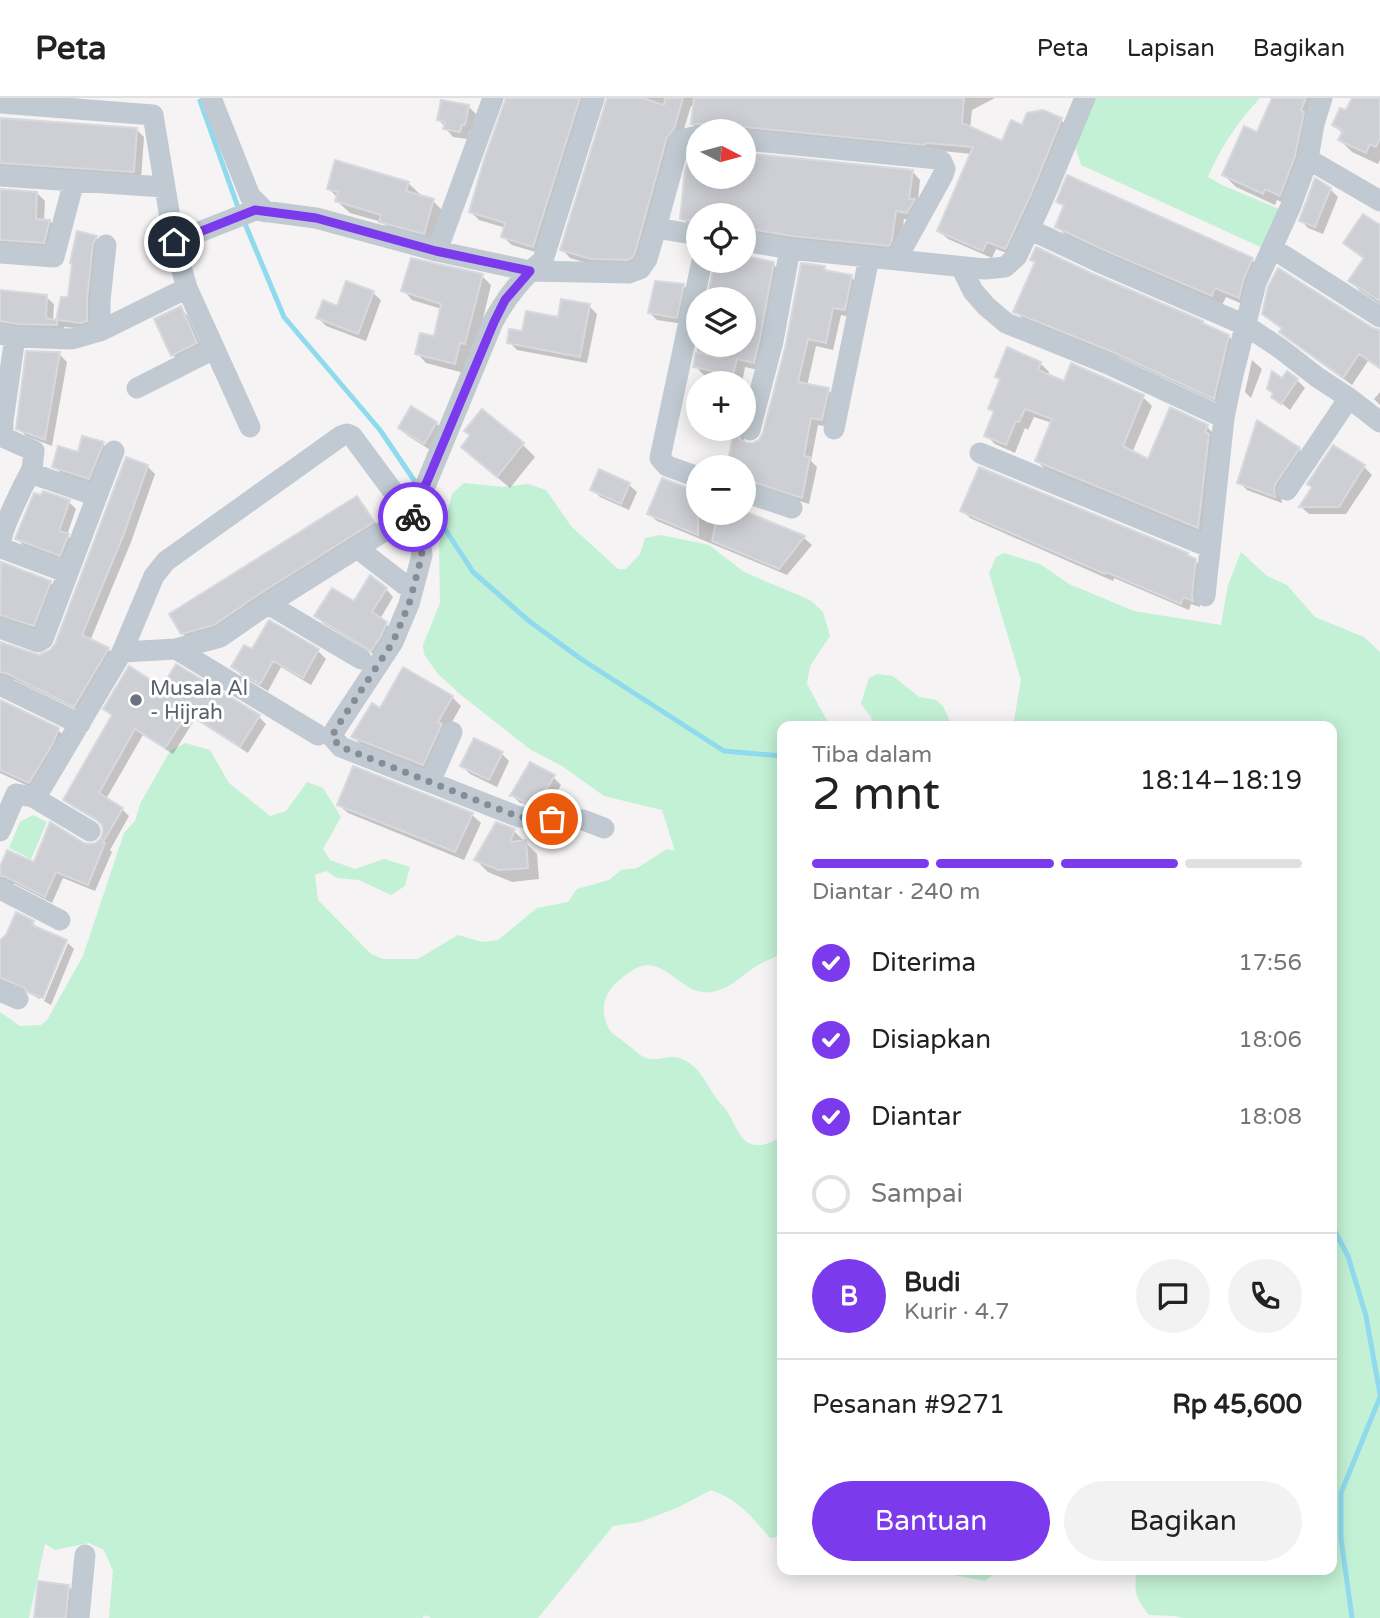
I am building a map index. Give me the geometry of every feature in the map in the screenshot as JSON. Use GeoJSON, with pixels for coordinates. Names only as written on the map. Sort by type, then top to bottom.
{"type":"FeatureCollection","features":[{"type":"Feature","properties":{"kind":"street"},"geometry":{"type":"LineString","coordinates":[[211,98],[250,195],[261,211]]}},
{"type":"Feature","properties":{"kind":"street"},"geometry":{"type":"LineString","coordinates":[[436,251],[493,98]]}},
{"type":"Feature","properties":{"kind":"street"},"geometry":{"type":"LineString","coordinates":[[122,652],[176,649],[220,637],[389,528],[416,496],[505,300],[543,260],[594,98]]}},
{"type":"Feature","properties":{"kind":"street"},"geometry":{"type":"LineString","coordinates":[[756,244],[985,270],[1005,267],[1017,256],[1085,98]]}},
{"type":"Feature","properties":{"kind":"street"},"geometry":{"type":"LineString","coordinates":[[1205,596],[1224,418],[1245,325],[1256,283],[1290,208],[1308,159],[1322,98]]}},
{"type":"Feature","properties":{"kind":"street"},"geometry":{"type":"LineString","coordinates":[[0,103],[153,115],[174,242],[187,288],[250,427]]}},
{"type":"Feature","properties":{"kind":"street"},"geometry":{"type":"LineString","coordinates":[[756,141],[938,159],[942,162],[945,169],[943,175],[896,260]]}},
{"type":"Feature","properties":{"kind":"street"},"geometry":{"type":"LineString","coordinates":[[174,242],[227,220],[261,211],[316,218],[436,251],[530,271],[640,270],[647,259],[686,146]]}},
{"type":"Feature","properties":{"kind":"street"},"geometry":{"type":"LineString","coordinates":[[1308,159],[1380,201]]}},
{"type":"Feature","properties":{"kind":"street"},"geometry":{"type":"LineString","coordinates":[[0,176],[164,187]]}},
{"type":"Feature","properties":{"kind":"street"},"geometry":{"type":"LineString","coordinates":[[0,253],[54,257],[74,181]]}},
{"type":"Feature","properties":{"kind":"street"},"geometry":{"type":"LineString","coordinates":[[656,229],[686,233]]}},
{"type":"Feature","properties":{"kind":"street"},"geometry":{"type":"LineString","coordinates":[[1029,229],[1098,262],[1245,325],[1380,422]]}},
{"type":"Feature","properties":{"kind":"street"},"geometry":{"type":"LineString","coordinates":[[100,331],[106,245]]}},
{"type":"Feature","properties":{"kind":"street"},"geometry":{"type":"LineString","coordinates":[[1272,248],[1380,317]]}},
{"type":"Feature","properties":{"kind":"street"},"geometry":{"type":"LineString","coordinates":[[756,406],[773,341],[790,249]]}},
{"type":"Feature","properties":{"kind":"street"},"geometry":{"type":"LineString","coordinates":[[834,429],[869,258]]}},
{"type":"Feature","properties":{"kind":"street"},"geometry":{"type":"LineString","coordinates":[[961,267],[979,299],[1006,323],[1108,364],[1224,418]]}},
{"type":"Feature","properties":{"kind":"street"},"geometry":{"type":"LineString","coordinates":[[686,473],[667,466],[660,457],[699,273]]}},
{"type":"Feature","properties":{"kind":"street"},"geometry":{"type":"LineString","coordinates":[[68,573],[4,549],[1,544],[4,526],[32,469],[34,451],[2,437],[8,336],[72,340],[100,331],[187,288]]}},
{"type":"Feature","properties":{"kind":"street"},"geometry":{"type":"LineString","coordinates":[[137,388],[214,349]]}},
{"type":"Feature","properties":{"kind":"street"},"geometry":{"type":"LineString","coordinates":[[1287,490],[1349,398]]}},
{"type":"Feature","properties":{"kind":"street"},"geometry":{"type":"LineString","coordinates":[[16,793],[39,792],[122,652],[154,576],[166,561],[347,434],[416,496],[422,555],[409,604],[393,642],[332,738],[341,747],[519,817],[583,821],[604,828]]}},
{"type":"Feature","properties":{"kind":"street"},"geometry":{"type":"LineString","coordinates":[[0,628],[40,642],[114,451]]}},
{"type":"Feature","properties":{"kind":"street"},"geometry":{"type":"LineString","coordinates":[[980,453],[1209,547]]}},
{"type":"Feature","properties":{"kind":"street"},"geometry":{"type":"LineString","coordinates":[[32,469],[36,475],[97,496]]}},
{"type":"Feature","properties":{"kind":"street"},"geometry":{"type":"LineString","coordinates":[[756,496],[792,508]]}},
{"type":"Feature","properties":{"kind":"street"},"geometry":{"type":"LineString","coordinates":[[357,548],[405,585]]}},
{"type":"Feature","properties":{"kind":"street"},"geometry":{"type":"LineString","coordinates":[[268,604],[361,659]]}},
{"type":"Feature","properties":{"kind":"street"},"geometry":{"type":"LineString","coordinates":[[176,649],[318,734]]}},
{"type":"Feature","properties":{"kind":"street"},"geometry":{"type":"LineString","coordinates":[[0,685],[80,724]]}},
{"type":"Feature","properties":{"kind":"street"},"geometry":{"type":"LineString","coordinates":[[430,782],[452,732]]}},
{"type":"Feature","properties":{"kind":"street"},"geometry":{"type":"LineString","coordinates":[[0,831],[16,793]]}},
{"type":"Feature","properties":{"kind":"street"},"geometry":{"type":"LineString","coordinates":[[16,793],[90,831]]}},
{"type":"Feature","properties":{"kind":"street"},"geometry":{"type":"LineString","coordinates":[[0,890],[61,920]]}},
{"type":"Feature","properties":{"kind":"street"},"geometry":{"type":"LineString","coordinates":[[79,1618],[85,1555]]}},
{"type":"Feature","properties":{"kind":"green space"},"geometry":{"type":"Polygon","coordinates":[[[1094,98],[1260,98],[1231,135],[1208,177],[1279,209],[1265,249],[1081,165],[1076,149],[1094,98]]]}},
{"type":"Feature","properties":{"kind":"green space"},"geometry":{"type":"Polygon","coordinates":[[[464,483],[504,487],[528,484],[546,490],[571,526],[618,569],[626,569],[640,554],[645,538],[661,535],[709,545],[744,572],[810,600],[823,612],[830,636],[810,666],[807,684],[827,721],[777,721],[777,956],[757,966],[728,986],[712,992],[689,987],[660,968],[651,965],[640,967],[624,976],[612,988],[604,1008],[612,1033],[642,1056],[652,1059],[673,1057],[692,1065],[746,1141],[760,1145],[777,1139],[777,1537],[770,1538],[737,1504],[711,1490],[679,1507],[640,1522],[613,1526],[538,1618],[431,1618],[426,1615],[422,1618],[109,1618],[113,1571],[104,1550],[89,1543],[55,1550],[45,1544],[29,1618],[0,1618],[0,1012],[20,1026],[41,1025],[47,1020],[83,956],[124,833],[135,821],[140,804],[170,751],[185,743],[210,750],[229,783],[270,816],[286,811],[307,782],[323,788],[341,817],[323,849],[330,860],[355,869],[384,859],[410,867],[405,886],[391,895],[359,880],[337,878],[326,871],[315,875],[318,900],[371,954],[383,959],[418,959],[458,935],[482,942],[498,940],[537,908],[568,902],[577,889],[609,880],[621,870],[637,868],[667,849],[675,851],[662,810],[604,796],[562,766],[531,750],[461,695],[437,673],[424,654],[423,645],[440,603],[439,545],[452,494],[464,483]]]}},
{"type":"Feature","properties":{"kind":"green space"},"geometry":{"type":"Polygon","coordinates":[[[1241,552],[1267,576],[1287,585],[1315,617],[1364,637],[1380,652],[1380,1618],[1183,1618],[1149,1615],[1138,1599],[1135,1584],[1136,1575],[1337,1575],[1337,721],[1014,721],[1021,680],[989,573],[996,557],[1004,553],[1040,564],[1069,584],[1134,611],[1221,625],[1228,585],[1241,552]]]}},
{"type":"Feature","properties":{"kind":"green space"},"geometry":{"type":"Polygon","coordinates":[[[877,674],[893,676],[919,697],[936,700],[943,706],[950,721],[872,721],[861,704],[869,678],[877,674]]]}},
{"type":"Feature","properties":{"kind":"green space"},"geometry":{"type":"Polygon","coordinates":[[[33,815],[47,822],[31,859],[9,848],[20,822],[33,815]]]}},
{"type":"Feature","properties":{"kind":"green space"},"geometry":{"type":"Polygon","coordinates":[[[953,1575],[993,1575],[985,1581],[953,1575]]]}},
{"type":"Feature","properties":{"kind":"building"},"geometry":{"type":"Polygon","coordinates":[[[506,98],[580,98],[533,247],[501,237],[505,223],[469,212],[506,98]]]}},
{"type":"Feature","properties":{"kind":"building"},"geometry":{"type":"Polygon","coordinates":[[[607,98],[642,98],[664,105],[665,98],[683,98],[674,129],[667,137],[635,253],[627,260],[591,259],[560,250],[607,98]]]}},
{"type":"Feature","properties":{"kind":"building"},"geometry":{"type":"Polygon","coordinates":[[[694,98],[964,98],[962,123],[1002,141],[1011,120],[1022,125],[1027,113],[1043,110],[1062,118],[1006,248],[987,242],[983,251],[937,231],[973,147],[925,145],[756,128],[756,119],[692,119],[694,98]]]}},
{"type":"Feature","properties":{"kind":"building"},"geometry":{"type":"Polygon","coordinates":[[[1272,98],[1306,98],[1301,110],[1304,112],[1295,156],[1280,196],[1265,189],[1263,194],[1222,175],[1244,126],[1257,132],[1272,98]]]}},
{"type":"Feature","properties":{"kind":"building"},"geometry":{"type":"Polygon","coordinates":[[[1352,98],[1380,98],[1380,138],[1376,147],[1370,144],[1366,153],[1338,140],[1343,131],[1332,125],[1340,108],[1346,110],[1352,98]]]}},
{"type":"Feature","properties":{"kind":"building"},"geometry":{"type":"Polygon","coordinates":[[[441,100],[469,105],[465,125],[462,125],[460,132],[443,129],[445,122],[437,120],[441,100]]]}},
{"type":"Feature","properties":{"kind":"building"},"geometry":{"type":"Polygon","coordinates":[[[0,118],[137,128],[134,172],[0,163],[0,118]]]}},
{"type":"Feature","properties":{"kind":"building"},"geometry":{"type":"Polygon","coordinates":[[[756,154],[913,170],[909,199],[915,199],[907,213],[896,211],[889,246],[792,236],[756,230],[756,203],[686,203],[686,220],[680,219],[686,168],[686,189],[756,189],[756,154]]]}},
{"type":"Feature","properties":{"kind":"building"},"geometry":{"type":"Polygon","coordinates":[[[335,160],[409,182],[406,191],[434,199],[424,234],[379,222],[381,215],[335,201],[338,192],[327,189],[335,160]]]}},
{"type":"Feature","properties":{"kind":"building"},"geometry":{"type":"Polygon","coordinates":[[[1067,175],[1253,258],[1239,298],[1215,288],[1212,296],[1055,227],[1064,205],[1056,202],[1067,175]]]}},
{"type":"Feature","properties":{"kind":"building"},"geometry":{"type":"Polygon","coordinates":[[[1315,178],[1331,188],[1315,227],[1299,221],[1315,178]]]}},
{"type":"Feature","properties":{"kind":"building"},"geometry":{"type":"Polygon","coordinates":[[[0,189],[37,192],[36,219],[50,220],[44,243],[0,240],[0,189]]]}},
{"type":"Feature","properties":{"kind":"building"},"geometry":{"type":"Polygon","coordinates":[[[1363,214],[1380,225],[1380,301],[1348,281],[1364,258],[1343,243],[1363,214]]]}},
{"type":"Feature","properties":{"kind":"building"},"geometry":{"type":"Polygon","coordinates":[[[77,231],[97,236],[93,244],[87,321],[81,323],[57,320],[57,325],[0,321],[0,290],[47,295],[46,318],[56,320],[61,297],[68,297],[70,263],[77,231]]]}},
{"type":"Feature","properties":{"kind":"building"},"geometry":{"type":"Polygon","coordinates":[[[1036,247],[1229,335],[1214,399],[1113,352],[1013,312],[1035,262],[1030,260],[1036,247]]]}},
{"type":"Feature","properties":{"kind":"building"},"geometry":{"type":"Polygon","coordinates":[[[411,258],[483,274],[465,344],[460,343],[455,364],[415,354],[420,333],[434,336],[441,304],[401,291],[411,258]]]}},
{"type":"Feature","properties":{"kind":"building"},"geometry":{"type":"Polygon","coordinates":[[[756,258],[774,262],[756,355],[756,287],[710,287],[712,273],[756,273],[756,258]]]}},
{"type":"Feature","properties":{"kind":"building"},"geometry":{"type":"Polygon","coordinates":[[[801,263],[825,266],[824,270],[852,275],[845,310],[833,308],[826,343],[808,339],[798,382],[829,388],[822,420],[811,418],[804,456],[810,457],[802,498],[756,483],[756,455],[729,455],[732,441],[753,443],[759,440],[763,433],[786,344],[801,263]]]}},
{"type":"Feature","properties":{"kind":"building"},"geometry":{"type":"Polygon","coordinates":[[[1278,268],[1380,330],[1380,368],[1359,354],[1343,378],[1279,332],[1282,328],[1262,314],[1268,287],[1278,268]]]}},
{"type":"Feature","properties":{"kind":"building"},"geometry":{"type":"Polygon","coordinates":[[[346,281],[374,291],[358,334],[316,318],[323,300],[337,306],[346,281]]]}},
{"type":"Feature","properties":{"kind":"building"},"geometry":{"type":"Polygon","coordinates":[[[655,281],[684,284],[677,318],[648,313],[655,281]]]}},
{"type":"Feature","properties":{"kind":"building"},"geometry":{"type":"Polygon","coordinates":[[[561,299],[590,304],[580,357],[507,343],[509,329],[522,331],[526,311],[558,317],[561,299]]]}},
{"type":"Feature","properties":{"kind":"building"},"geometry":{"type":"Polygon","coordinates":[[[181,306],[197,343],[171,356],[154,319],[181,306]]]}},
{"type":"Feature","properties":{"kind":"building"},"geometry":{"type":"Polygon","coordinates":[[[1007,347],[1041,362],[1038,370],[1064,381],[1071,363],[1144,395],[1123,446],[1148,459],[1170,407],[1208,425],[1205,432],[1209,434],[1198,528],[1035,461],[1052,419],[1025,409],[1019,422],[1016,421],[1006,445],[984,436],[994,411],[988,409],[1000,379],[995,377],[1007,347]]]}},
{"type":"Feature","properties":{"kind":"building"},"geometry":{"type":"Polygon","coordinates":[[[26,351],[60,352],[45,440],[16,429],[26,351]]]}},
{"type":"Feature","properties":{"kind":"building"},"geometry":{"type":"Polygon","coordinates":[[[695,357],[755,357],[754,363],[737,359],[734,371],[693,367],[695,357]]]}},
{"type":"Feature","properties":{"kind":"building"},"geometry":{"type":"Polygon","coordinates":[[[1272,371],[1282,378],[1287,371],[1298,379],[1281,404],[1271,397],[1273,393],[1267,389],[1272,371]]]}},
{"type":"Feature","properties":{"kind":"building"},"geometry":{"type":"Polygon","coordinates":[[[411,406],[437,422],[424,444],[398,428],[411,406]]]}},
{"type":"Feature","properties":{"kind":"building"},"geometry":{"type":"Polygon","coordinates":[[[482,409],[524,443],[497,477],[461,447],[470,435],[464,431],[482,409]]]}},
{"type":"Feature","properties":{"kind":"building"},"geometry":{"type":"Polygon","coordinates":[[[1257,420],[1300,448],[1276,483],[1275,497],[1237,483],[1257,420]]]}},
{"type":"Feature","properties":{"kind":"building"},"geometry":{"type":"Polygon","coordinates":[[[82,436],[104,442],[89,479],[52,467],[58,446],[78,452],[82,436]]]}},
{"type":"Feature","properties":{"kind":"building"},"geometry":{"type":"Polygon","coordinates":[[[1333,445],[1365,465],[1339,507],[1299,507],[1312,487],[1307,484],[1333,445]]]}},
{"type":"Feature","properties":{"kind":"building"},"geometry":{"type":"Polygon","coordinates":[[[126,457],[148,465],[124,534],[82,635],[109,648],[74,707],[0,672],[0,642],[39,655],[50,650],[55,644],[126,457]]]}},
{"type":"Feature","properties":{"kind":"building"},"geometry":{"type":"Polygon","coordinates":[[[979,467],[1188,553],[1187,555],[1196,559],[1193,601],[1183,597],[1181,604],[960,511],[979,467]]]}},
{"type":"Feature","properties":{"kind":"building"},"geometry":{"type":"Polygon","coordinates":[[[599,469],[630,483],[621,504],[590,490],[599,469]]]}},
{"type":"Feature","properties":{"kind":"building"},"geometry":{"type":"Polygon","coordinates":[[[662,478],[686,487],[686,525],[698,525],[698,535],[647,514],[662,478]]]}},
{"type":"Feature","properties":{"kind":"building"},"geometry":{"type":"Polygon","coordinates":[[[43,491],[70,500],[59,531],[69,534],[60,556],[15,539],[34,493],[41,495],[43,491]]]}},
{"type":"Feature","properties":{"kind":"building"},"geometry":{"type":"Polygon","coordinates":[[[357,496],[374,522],[214,625],[181,634],[169,614],[357,496]]]}},
{"type":"Feature","properties":{"kind":"building"},"geometry":{"type":"Polygon","coordinates":[[[756,516],[805,536],[779,569],[712,541],[715,525],[756,525],[756,516]]]}},
{"type":"Feature","properties":{"kind":"building"},"geometry":{"type":"Polygon","coordinates":[[[1,562],[51,581],[34,626],[0,615],[1,562]]]}},
{"type":"Feature","properties":{"kind":"building"},"geometry":{"type":"Polygon","coordinates":[[[370,575],[387,588],[372,612],[387,622],[371,651],[314,616],[332,588],[354,601],[370,575]]]}},
{"type":"Feature","properties":{"kind":"building"},"geometry":{"type":"Polygon","coordinates":[[[269,620],[319,649],[303,678],[273,661],[260,684],[231,667],[244,645],[252,649],[269,620]]]}},
{"type":"Feature","properties":{"kind":"building"},"geometry":{"type":"Polygon","coordinates":[[[176,664],[260,715],[240,747],[188,713],[165,748],[135,729],[99,793],[123,808],[103,842],[105,843],[88,885],[56,872],[45,897],[0,876],[0,867],[7,850],[34,862],[50,822],[84,843],[96,843],[101,838],[102,825],[97,820],[63,800],[112,715],[103,709],[129,666],[162,687],[176,664]]]}},
{"type":"Feature","properties":{"kind":"building"},"geometry":{"type":"Polygon","coordinates":[[[403,667],[453,696],[438,722],[442,724],[423,765],[351,737],[372,703],[380,708],[403,667]]]}},
{"type":"Feature","properties":{"kind":"building"},"geometry":{"type":"Polygon","coordinates":[[[0,700],[59,728],[29,783],[0,770],[0,700]]]}},
{"type":"Feature","properties":{"kind":"building"},"geometry":{"type":"Polygon","coordinates":[[[474,738],[503,752],[489,780],[460,766],[474,738]]]}},
{"type":"Feature","properties":{"kind":"building"},"geometry":{"type":"Polygon","coordinates":[[[530,762],[555,775],[537,805],[510,796],[530,762]]]}},
{"type":"Feature","properties":{"kind":"building"},"geometry":{"type":"Polygon","coordinates":[[[353,766],[473,813],[455,852],[337,805],[353,766]]]}},
{"type":"Feature","properties":{"kind":"building"},"geometry":{"type":"Polygon","coordinates":[[[496,822],[515,829],[510,842],[526,840],[528,868],[499,870],[474,860],[496,822]]]}},
{"type":"Feature","properties":{"kind":"building"},"geometry":{"type":"Polygon","coordinates":[[[16,912],[34,921],[32,925],[67,940],[43,998],[0,978],[0,940],[6,935],[16,912]]]}},
{"type":"Feature","properties":{"kind":"building"},"geometry":{"type":"Polygon","coordinates":[[[38,1581],[69,1585],[66,1618],[34,1618],[38,1581]]]}},
{"type":"Feature","properties":{"kind":"waterway"},"geometry":{"type":"LineString","coordinates":[[200,101],[239,210]]}},
{"type":"Feature","properties":{"kind":"waterway"},"geometry":{"type":"LineString","coordinates":[[243,219],[284,317],[380,430],[418,486]]}},
{"type":"Feature","properties":{"kind":"waterway"},"geometry":{"type":"LineString","coordinates":[[423,495],[473,572],[529,621],[581,659],[724,751],[777,756]]}},
{"type":"Feature","properties":{"kind":"waterway"},"geometry":{"type":"LineString","coordinates":[[1337,1235],[1348,1256],[1366,1316],[1380,1394]]}},
{"type":"Feature","properties":{"kind":"waterway"},"geometry":{"type":"LineString","coordinates":[[1352,1618],[1341,1538],[1341,1493],[1380,1397]]}},
{"type":"Feature","properties":{"kind":"way so far"},"geometry":{"type":"LineString","coordinates":[[413,517],[418,525],[422,555],[409,604],[393,642],[332,738],[341,747],[519,817],[552,819]]}},
{"type":"Feature","properties":{"kind":"place","name":"Musala Al - Hijrah"},"geometry":{"type":"Point","coordinates":[136,700]}},
{"type":"Feature","properties":{"kind":"route"},"geometry":{"type":"LineString","coordinates":[[174,242],[255,210],[316,218],[436,251],[530,271],[505,300],[426,484],[406,507],[413,517]]}}]}
